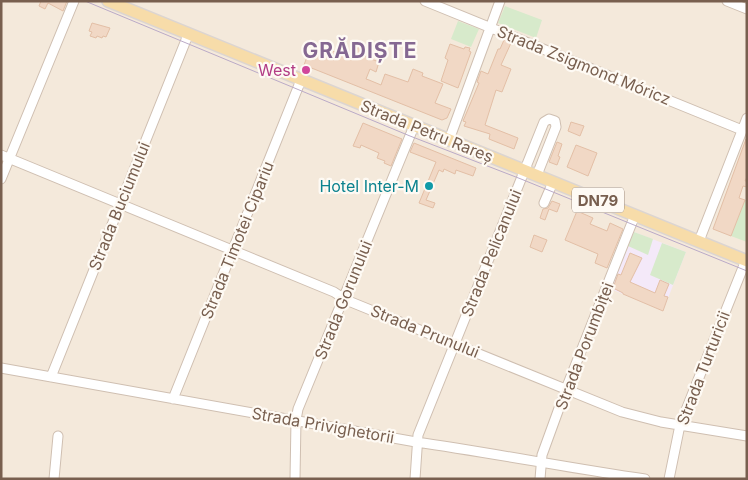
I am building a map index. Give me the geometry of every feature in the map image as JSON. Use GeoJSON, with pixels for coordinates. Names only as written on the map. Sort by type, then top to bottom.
{"type":"FeatureCollection","features":[{"type":"Feature","properties":{"kind":"main road","name":"Strada Petru Rareș"},"geometry":{"type":"LineString","coordinates":[[108,1],[746,261]]}},
{"type":"Feature","properties":{"kind":"street"},"geometry":{"type":"LineString","coordinates":[[1,180],[5,157],[74,1]]}},
{"type":"Feature","properties":{"kind":"street","name":"Strada Zsigmond Móricz"},"geometry":{"type":"LineString","coordinates":[[425,1],[742,130]]}},
{"type":"Feature","properties":{"kind":"street"},"geometry":{"type":"LineString","coordinates":[[449,140],[500,1]]}},
{"type":"Feature","properties":{"kind":"street"},"geometry":{"type":"LineString","coordinates":[[727,1],[747,9]]}},
{"type":"Feature","properties":{"kind":"street","name":"Strada Buciumului"},"geometry":{"type":"LineString","coordinates":[[51,377],[188,35]]}},
{"type":"Feature","properties":{"kind":"street","name":"Strada Timotei Cipariu"},"geometry":{"type":"LineString","coordinates":[[173,399],[301,80]]}},
{"type":"Feature","properties":{"kind":"street"},"geometry":{"type":"LineString","coordinates":[[699,241],[747,118]]}},
{"type":"Feature","properties":{"kind":"street","name":"Strada Pelicanului"},"geometry":{"type":"LineString","coordinates":[[415,479],[416,442],[544,122],[549,119],[555,121],[556,127],[536,175]]}},
{"type":"Feature","properties":{"kind":"street","name":"Strada Gorunului"},"geometry":{"type":"LineString","coordinates":[[295,479],[296,420],[343,298],[414,126]]}},
{"type":"Feature","properties":{"kind":"street","name":"Strada Prunului"},"geometry":{"type":"LineString","coordinates":[[5,157],[622,412],[661,422],[747,436]]}},
{"type":"Feature","properties":{"kind":"street"},"geometry":{"type":"LineString","coordinates":[[544,203],[552,182]]}},
{"type":"Feature","properties":{"kind":"street","name":"Strada Porumbiței"},"geometry":{"type":"LineString","coordinates":[[540,479],[542,455],[566,389],[625,249],[635,215]]}},
{"type":"Feature","properties":{"kind":"street","name":"Strada Turturicii"},"geometry":{"type":"LineString","coordinates":[[669,479],[680,425],[746,261]]}},
{"type":"Feature","properties":{"kind":"street","name":"Strada Privighetorii"},"geometry":{"type":"LineString","coordinates":[[1,368],[416,442],[472,450],[541,464],[646,479]]}},
{"type":"Feature","properties":{"kind":"street"},"geometry":{"type":"LineString","coordinates":[[54,479],[58,436]]}},
{"type":"Feature","properties":{"kind":"shaded area"},"geometry":{"type":"Polygon","coordinates":[[[1,1],[747,1],[747,479],[1,479],[1,1]]]}},
{"type":"Feature","properties":{"kind":"shaded area"},"geometry":{"type":"Polygon","coordinates":[[[634,232],[686,252],[663,311],[611,289],[634,232]]]}},
{"type":"Feature","properties":{"kind":"green space"},"geometry":{"type":"Polygon","coordinates":[[[505,6],[542,20],[536,38],[498,23],[505,6]]]}},
{"type":"Feature","properties":{"kind":"green space"},"geometry":{"type":"Polygon","coordinates":[[[458,21],[479,29],[471,47],[451,39],[458,21]]]}},
{"type":"Feature","properties":{"kind":"green space"},"geometry":{"type":"Polygon","coordinates":[[[745,200],[747,201],[747,242],[731,236],[745,200]]]}},
{"type":"Feature","properties":{"kind":"green space"},"geometry":{"type":"Polygon","coordinates":[[[634,232],[653,239],[648,255],[628,246],[634,232]]]}},
{"type":"Feature","properties":{"kind":"green space"},"geometry":{"type":"Polygon","coordinates":[[[662,243],[686,252],[673,285],[650,275],[662,243]]]}},
{"type":"Feature","properties":{"kind":"building"},"geometry":{"type":"Polygon","coordinates":[[[41,1],[67,1],[63,11],[48,3],[45,9],[39,6],[41,1]]]}},
{"type":"Feature","properties":{"kind":"building"},"geometry":{"type":"Polygon","coordinates":[[[92,23],[110,28],[106,37],[97,36],[96,38],[90,36],[92,32],[89,31],[92,23]]]}},
{"type":"Feature","properties":{"kind":"building"},"geometry":{"type":"Polygon","coordinates":[[[504,40],[511,43],[501,65],[511,69],[502,92],[496,90],[485,125],[518,138],[514,149],[489,139],[490,134],[464,126],[466,122],[463,121],[479,83],[477,82],[481,71],[488,74],[498,49],[500,49],[504,40]]]}},
{"type":"Feature","properties":{"kind":"building"},"geometry":{"type":"Polygon","coordinates":[[[450,44],[464,49],[465,47],[470,48],[469,51],[471,52],[458,88],[441,81],[448,60],[445,58],[450,44]]]}},
{"type":"Feature","properties":{"kind":"building"},"geometry":{"type":"Polygon","coordinates":[[[359,45],[370,49],[366,57],[379,62],[376,72],[370,69],[366,79],[381,85],[385,74],[408,82],[413,69],[423,73],[422,76],[443,84],[435,103],[451,109],[447,118],[442,120],[304,65],[310,49],[320,52],[322,47],[353,59],[359,45]]]}},
{"type":"Feature","properties":{"kind":"building"},"geometry":{"type":"Polygon","coordinates":[[[571,122],[584,126],[580,136],[568,131],[571,122]]]}},
{"type":"Feature","properties":{"kind":"building"},"geometry":{"type":"Polygon","coordinates":[[[363,123],[402,139],[391,166],[377,158],[379,153],[361,145],[360,148],[353,146],[363,123]]]}},
{"type":"Feature","properties":{"kind":"building"},"geometry":{"type":"Polygon","coordinates":[[[746,139],[747,177],[745,181],[747,181],[747,187],[743,186],[739,198],[745,200],[731,236],[713,229],[746,139]]]}},
{"type":"Feature","properties":{"kind":"building"},"geometry":{"type":"Polygon","coordinates":[[[557,142],[562,144],[557,165],[549,162],[557,142]]]}},
{"type":"Feature","properties":{"kind":"building"},"geometry":{"type":"Polygon","coordinates":[[[414,143],[476,168],[473,176],[456,170],[455,174],[444,169],[443,172],[439,170],[426,200],[435,203],[433,208],[419,203],[436,162],[410,152],[414,143]]]}},
{"type":"Feature","properties":{"kind":"building"},"geometry":{"type":"Polygon","coordinates":[[[576,145],[597,153],[588,176],[567,167],[576,145]]]}},
{"type":"Feature","properties":{"kind":"building"},"geometry":{"type":"Polygon","coordinates":[[[552,201],[560,204],[557,212],[549,209],[545,220],[540,218],[543,209],[548,208],[552,201]]]}},
{"type":"Feature","properties":{"kind":"building"},"geometry":{"type":"Polygon","coordinates":[[[577,211],[593,218],[590,224],[607,231],[610,223],[623,229],[607,268],[595,263],[598,254],[565,240],[577,211]]]}},
{"type":"Feature","properties":{"kind":"building"},"geometry":{"type":"Polygon","coordinates":[[[534,235],[547,240],[542,252],[530,247],[534,235]]]}},
{"type":"Feature","properties":{"kind":"building"},"geometry":{"type":"Polygon","coordinates":[[[630,253],[642,258],[630,282],[655,293],[660,280],[669,284],[664,296],[668,297],[663,311],[613,288],[618,274],[621,275],[630,253]]]}},
{"type":"Feature","properties":{"kind":"tram line"},"geometry":{"type":"LineString","coordinates":[[85,1],[410,136],[747,271]]}},
{"type":"Feature","properties":{"kind":"place","name":"West"},"geometry":{"type":"Point","coordinates":[306,70]}},
{"type":"Feature","properties":{"kind":"place","name":"Hotel Inter-M"},"geometry":{"type":"Point","coordinates":[429,186]}},
{"type":"Feature","properties":{"kind":"district","name":"GRĂDIȘTE"},"geometry":{"type":"Point","coordinates":[360,50]}}]}
